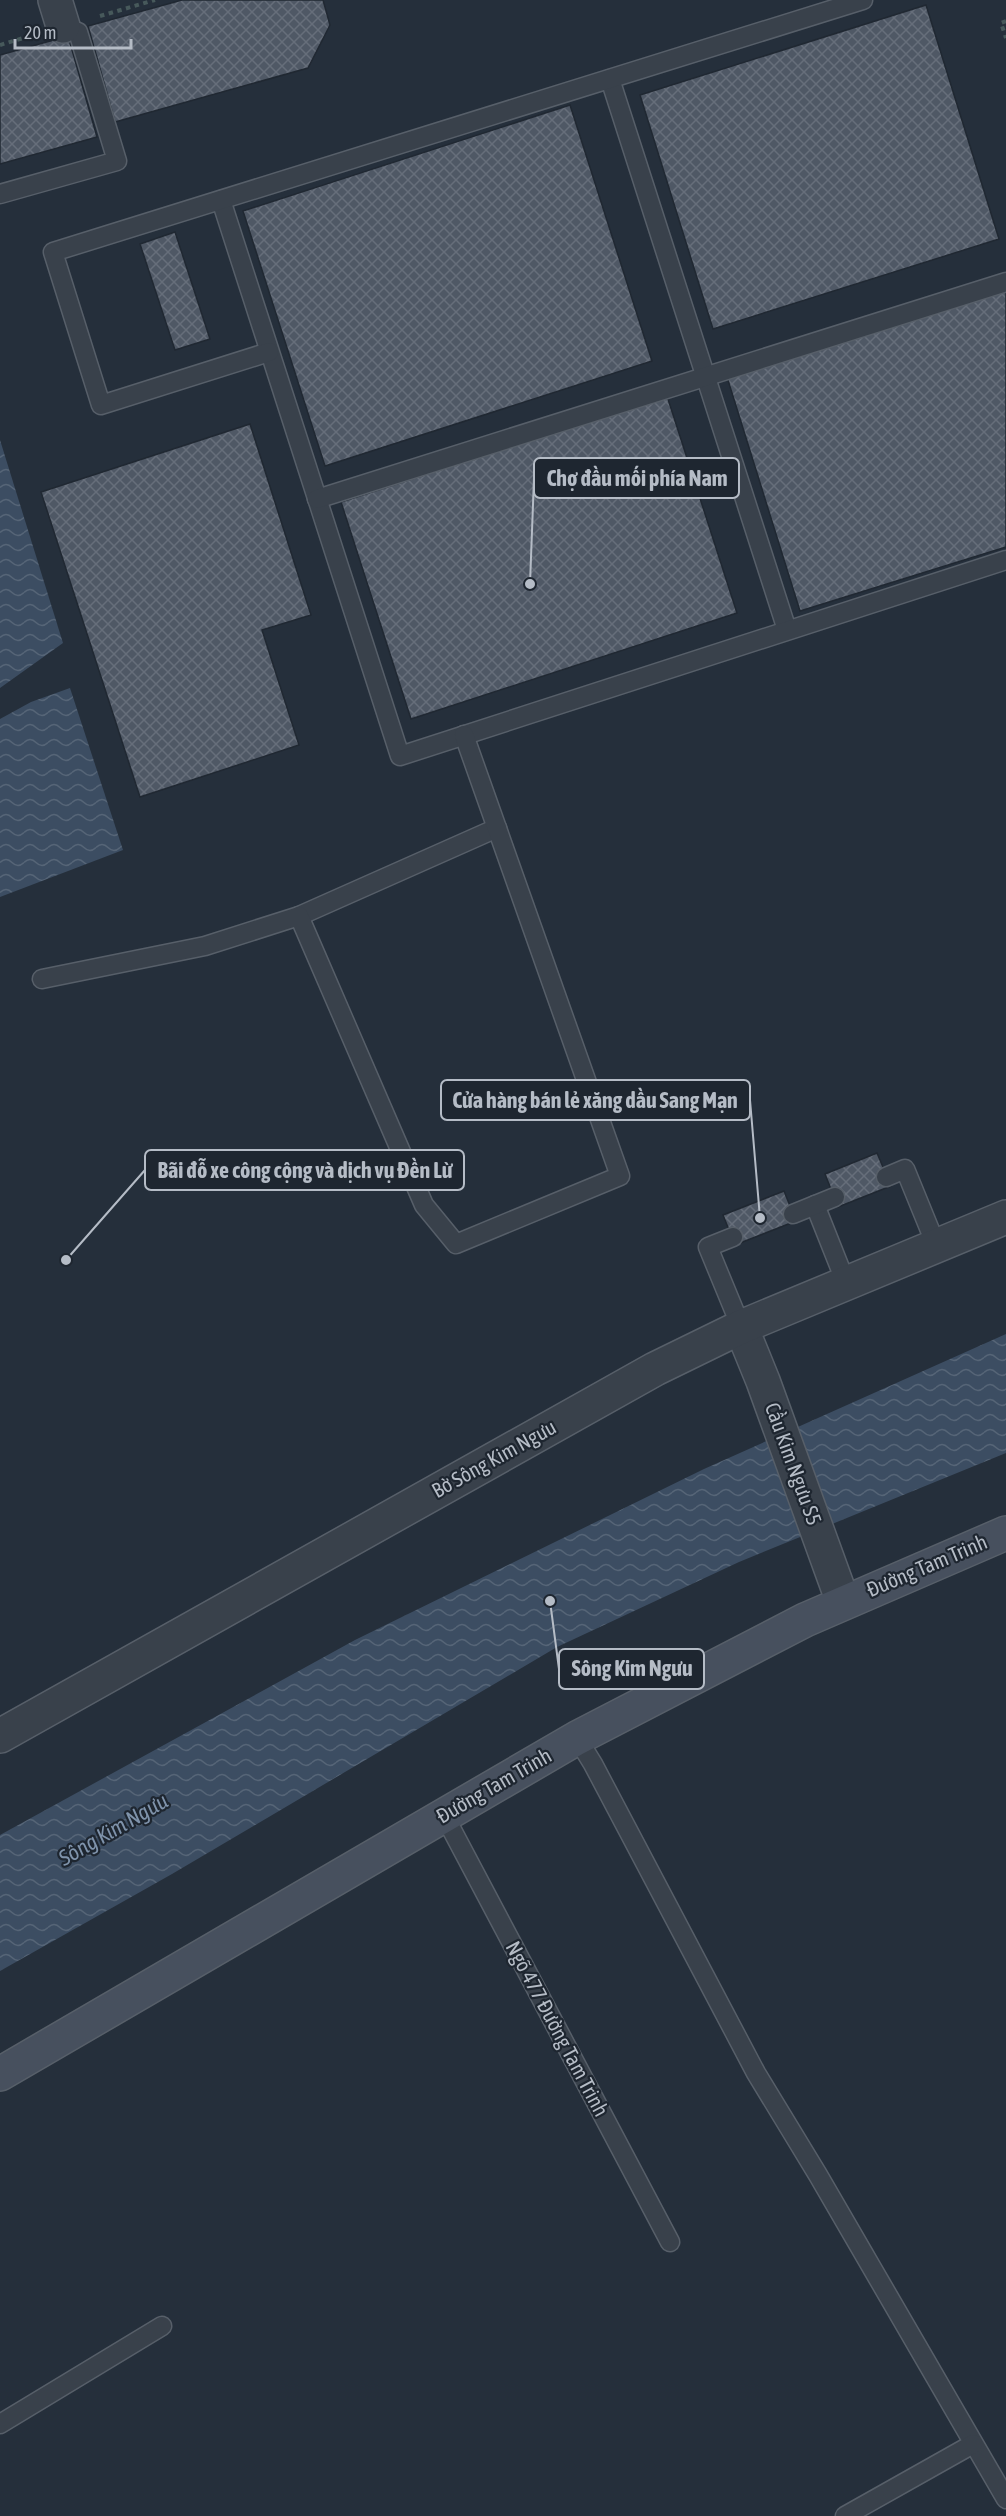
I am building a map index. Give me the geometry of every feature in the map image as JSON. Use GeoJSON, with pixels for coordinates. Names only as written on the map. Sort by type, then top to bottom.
{"type":"FeatureCollection","features":[{"type":"Feature","properties":{"kind":"main road","name":"Đường Tam Trinh"},"geometry":{"type":"LineString","coordinates":[[0,2074],[577,1738],[697,1674],[843,1602],[1006,1533]]}},
{"type":"Feature","properties":{"kind":"street","name":"Bờ Sông Kim Ngưu"},"geometry":{"type":"LineString","coordinates":[[0,1736],[655,1369],[741,1326],[1006,1217]]}},
{"type":"Feature","properties":{"kind":"street","name":"Cầu Kim Ngưu S5"},"geometry":{"type":"LineString","coordinates":[[741,1326],[843,1602]]}},
{"type":"Feature","properties":{"kind":"lane"},"geometry":{"type":"LineString","coordinates":[[269,352],[101,405],[53,252],[863,0]]}},
{"type":"Feature","properties":{"kind":"lane"},"geometry":{"type":"LineString","coordinates":[[0,194],[117,161],[78,32],[59,13]]}},
{"type":"Feature","properties":{"kind":"lane"},"geometry":{"type":"LineString","coordinates":[[610,79],[787,630]]}},
{"type":"Feature","properties":{"kind":"lane"},"geometry":{"type":"LineString","coordinates":[[220,200],[400,756],[1006,560]]}},
{"type":"Feature","properties":{"kind":"lane"},"geometry":{"type":"LineString","coordinates":[[317,499],[1006,282]]}},
{"type":"Feature","properties":{"kind":"lane"},"geometry":{"type":"LineString","coordinates":[[299,916],[424,1204],[456,1244],[620,1176],[464,735]]}},
{"type":"Feature","properties":{"kind":"lane"},"geometry":{"type":"LineString","coordinates":[[42,980],[205,946],[299,916],[497,828]]}},
{"type":"Feature","properties":{"kind":"lane"},"geometry":{"type":"LineString","coordinates":[[886,1177],[905,1169],[936,1245]]}},
{"type":"Feature","properties":{"kind":"lane"},"geometry":{"type":"LineString","coordinates":[[793,1214],[835,1197]]}},
{"type":"Feature","properties":{"kind":"lane"},"geometry":{"type":"LineString","coordinates":[[815,1205],[846,1283]]}},
{"type":"Feature","properties":{"kind":"lane"},"geometry":{"type":"LineString","coordinates":[[733,1237],[708,1247],[741,1326]]}},
{"type":"Feature","properties":{"kind":"lane"},"geometry":{"type":"LineString","coordinates":[[577,1738],[593,1764],[756,2073],[818,2175],[1006,2499]]}},
{"type":"Feature","properties":{"kind":"lane","name":"Ngõ 477 Đường Tam Trinh"},"geometry":{"type":"LineString","coordinates":[[444,1815],[670,2242]]}},
{"type":"Feature","properties":{"kind":"lane"},"geometry":{"type":"LineString","coordinates":[[0,2424],[162,2326]]}},
{"type":"Feature","properties":{"kind":"lane"},"geometry":{"type":"LineString","coordinates":[[845,2516],[973,2444]]}},
{"type":"Feature","properties":{"kind":"path"},"geometry":{"type":"LineString","coordinates":[[1003,22],[1006,38]]}},
{"type":"Feature","properties":{"kind":"water"},"geometry":{"type":"Polygon","coordinates":[[[0,440],[63,643],[0,688],[0,440]]]}},
{"type":"Feature","properties":{"kind":"water"},"geometry":{"type":"Polygon","coordinates":[[[70,688],[123,850],[0,897],[0,719],[31,702],[70,688]]]}},
{"type":"Feature","properties":{"kind":"water"},"geometry":{"type":"Polygon","coordinates":[[[1006,1334],[1006,1453],[739,1562],[557,1647],[172,1874],[0,1971],[0,1835],[355,1640],[704,1469],[1006,1334]]]}},
{"type":"Feature","properties":{"kind":"building"},"geometry":{"type":"Polygon","coordinates":[[[182,0],[323,0],[330,25],[308,68],[115,122],[88,26],[182,0]]]}},
{"type":"Feature","properties":{"kind":"building"},"geometry":{"type":"Polygon","coordinates":[[[926,5],[999,239],[713,329],[640,95],[926,5]]]}},
{"type":"Feature","properties":{"kind":"building"},"geometry":{"type":"Polygon","coordinates":[[[68,36],[97,137],[0,164],[0,55],[68,36]]]}},
{"type":"Feature","properties":{"kind":"building"},"geometry":{"type":"Polygon","coordinates":[[[570,105],[652,361],[325,466],[243,211],[570,105]]]}},
{"type":"Feature","properties":{"kind":"building"},"geometry":{"type":"Polygon","coordinates":[[[175,232],[210,339],[175,350],[140,244],[175,232]]]}},
{"type":"Feature","properties":{"kind":"building"},"geometry":{"type":"Polygon","coordinates":[[[1006,290],[1006,547],[800,611],[727,377],[1006,290]]]}},
{"type":"Feature","properties":{"kind":"building"},"geometry":{"type":"Polygon","coordinates":[[[667,396],[737,613],[411,719],[341,502],[667,396]]]}},
{"type":"Feature","properties":{"kind":"building"},"geometry":{"type":"Polygon","coordinates":[[[250,424],[311,615],[262,630],[299,745],[140,797],[41,492],[250,424]]]}},
{"type":"Feature","properties":{"kind":"building"},"geometry":{"type":"Polygon","coordinates":[[[877,1153],[891,1186],[838,1207],[825,1174],[877,1153]]]}},
{"type":"Feature","properties":{"kind":"building"},"geometry":{"type":"Polygon","coordinates":[[[784,1191],[796,1221],[735,1245],[723,1215],[784,1191]]]}},
{"type":"Feature","properties":{"kind":"place","name":"Chợ đầu mối phía Nam"},"geometry":{"type":"Point","coordinates":[530,584]}},
{"type":"Feature","properties":{"kind":"place","name":"Cửa hàng bán lẻ xăng dầu Sang Mạn"},"geometry":{"type":"Point","coordinates":[760,1218]}},
{"type":"Feature","properties":{"kind":"place","name":"Bãi đỗ xe công cộng và dịch vụ Đền Lừ"},"geometry":{"type":"Point","coordinates":[66,1260]}},
{"type":"Feature","properties":{"kind":"place","name":"Sông Kim Ngưu"},"geometry":{"type":"Point","coordinates":[550,1601]}}]}
